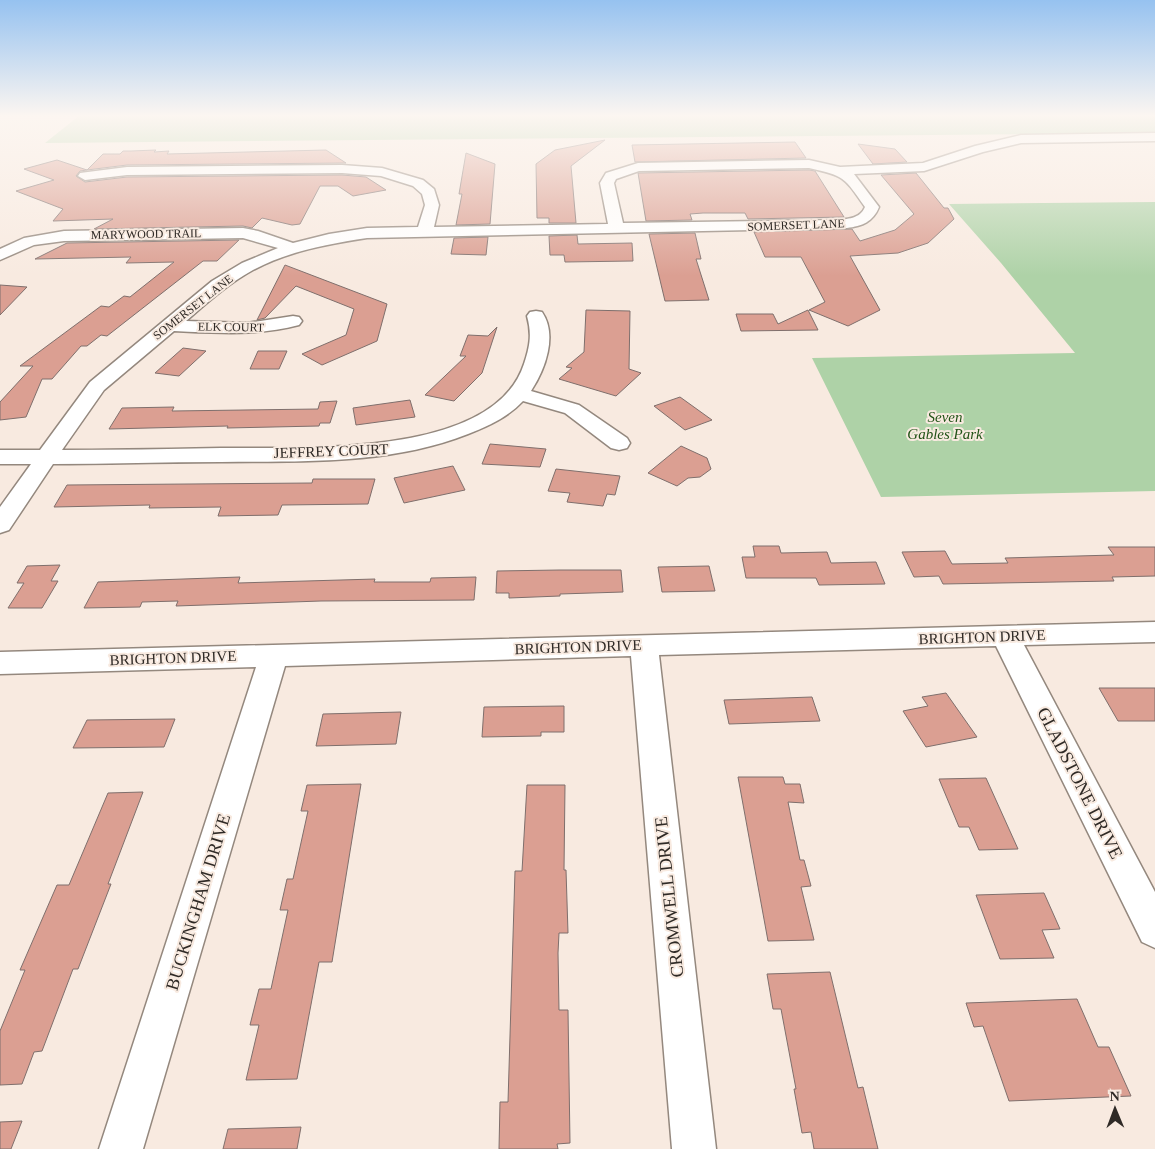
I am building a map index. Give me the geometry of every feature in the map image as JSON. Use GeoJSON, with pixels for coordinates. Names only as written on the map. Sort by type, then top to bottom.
{"type":"FeatureCollection","features":[{"type":"Feature","properties":{"kind":"street"},"geometry":{"type":"LineString","coordinates":[[85,176],[127,171],[342,169],[382,172],[418,183],[429,192],[432,205],[425,231]]}},
{"type":"Feature","properties":{"kind":"street","name":"SOMERSET LANE"},"geometry":{"type":"LineString","coordinates":[[617,228],[607,182],[611,176],[629,169]]}},
{"type":"Feature","properties":{"kind":"street","name":"SOMERSET LANE"},"geometry":{"type":"LineString","coordinates":[[0,525],[85,401],[98,386],[169,325],[239,271],[292,248],[359,234],[425,231],[836,225],[863,220],[871,214],[872,207],[852,179],[840,171],[829,169]]}},
{"type":"Feature","properties":{"kind":"street"},"geometry":{"type":"LineString","coordinates":[[840,171],[890,169]]}},
{"type":"Feature","properties":{"kind":"street","name":"MARYWOOD TRAIL"},"geometry":{"type":"LineString","coordinates":[[0,255],[30,242],[78,235],[243,233],[253,234],[292,248]]}},
{"type":"Feature","properties":{"kind":"street","name":"JEFFREY COURT"},"geometry":{"type":"LineString","coordinates":[[46,457],[358,452],[405,448],[448,437],[500,413],[520,394],[529,377],[542,339],[536,316]]}},
{"type":"Feature","properties":{"kind":"street","name":"ELK COURT"},"geometry":{"type":"LineString","coordinates":[[169,325],[250,329],[272,328],[293,321]]}},
{"type":"Feature","properties":{"kind":"street"},"geometry":{"type":"LineString","coordinates":[[520,394],[572,409],[618,443]]}},
{"type":"Feature","properties":{"kind":"street"},"geometry":{"type":"LineString","coordinates":[[0,457],[46,457]]}},
{"type":"Feature","properties":{"kind":"street","name":"BRIGHTON DRIVE"},"geometry":{"type":"LineString","coordinates":[[0,663],[1155,632]]}},
{"type":"Feature","properties":{"kind":"street","name":"GLADSTONE DRIVE"},"geometry":{"type":"LineString","coordinates":[[1005,636],[1155,930]]}},
{"type":"Feature","properties":{"kind":"street","name":"CROMWELL DRIVE"},"geometry":{"type":"LineString","coordinates":[[644,646],[694,1149]]}},
{"type":"Feature","properties":{"kind":"street","name":"BUCKINGHAM DRIVE"},"geometry":{"type":"LineString","coordinates":[[121,1149],[274,656]]}},
{"type":"Feature","properties":{"kind":"green space","name":"Seven Gables Park"},"geometry":{"type":"Polygon","coordinates":[[[1155,202],[1155,491],[881,497],[812,358],[1075,353],[1001,263],[949,204],[1155,202]]]}},
{"type":"Feature","properties":{"kind":"building"},"geometry":{"type":"Polygon","coordinates":[[[24,169],[83,169],[87,170],[80,171],[76,176],[85,182],[127,177],[342,175],[366,177],[386,190],[353,196],[338,186],[320,186],[300,224],[292,225],[262,218],[252,228],[243,226],[94,229],[113,219],[53,221],[63,209],[16,191],[54,180],[24,169]]]}},
{"type":"Feature","properties":{"kind":"building"},"geometry":{"type":"Polygon","coordinates":[[[463,169],[495,169],[490,224],[456,225],[462,194],[459,194],[463,169]]]}},
{"type":"Feature","properties":{"kind":"building"},"geometry":{"type":"Polygon","coordinates":[[[536,169],[571,169],[576,223],[549,223],[549,218],[537,218],[536,169]]]}},
{"type":"Feature","properties":{"kind":"building"},"geometry":{"type":"Polygon","coordinates":[[[815,171],[844,217],[748,219],[745,213],[703,213],[690,214],[692,220],[646,221],[638,173],[815,171]]]}},
{"type":"Feature","properties":{"kind":"building"},"geometry":{"type":"Polygon","coordinates":[[[916,173],[944,208],[948,208],[954,219],[928,243],[898,253],[850,256],[880,310],[848,326],[809,310],[825,302],[801,257],[765,257],[754,232],[852,229],[860,241],[895,230],[914,214],[881,175],[916,173]]]}},
{"type":"Feature","properties":{"kind":"building"},"geometry":{"type":"Polygon","coordinates":[[[695,233],[701,259],[696,259],[709,300],[665,301],[649,234],[695,233]]]}},
{"type":"Feature","properties":{"kind":"building"},"geometry":{"type":"Polygon","coordinates":[[[577,235],[578,244],[632,243],[633,261],[565,262],[564,255],[550,255],[549,236],[577,235]]]}},
{"type":"Feature","properties":{"kind":"building"},"geometry":{"type":"Polygon","coordinates":[[[488,237],[486,255],[451,254],[454,238],[488,237]]]}},
{"type":"Feature","properties":{"kind":"building"},"geometry":{"type":"Polygon","coordinates":[[[239,240],[217,261],[203,261],[107,336],[101,335],[87,346],[81,346],[52,379],[42,379],[26,417],[0,420],[0,402],[33,366],[20,366],[101,306],[109,307],[124,296],[130,297],[174,262],[126,263],[131,257],[35,259],[67,243],[239,240]]]}},
{"type":"Feature","properties":{"kind":"building"},"geometry":{"type":"Polygon","coordinates":[[[285,265],[387,304],[377,341],[322,365],[302,354],[346,335],[354,309],[296,286],[265,318],[257,320],[285,265]]]}},
{"type":"Feature","properties":{"kind":"building"},"geometry":{"type":"Polygon","coordinates":[[[0,285],[27,287],[0,315],[0,285]]]}},
{"type":"Feature","properties":{"kind":"building"},"geometry":{"type":"Polygon","coordinates":[[[586,310],[630,311],[629,369],[641,373],[616,396],[559,379],[572,368],[566,367],[584,352],[586,310]]]}},
{"type":"Feature","properties":{"kind":"building"},"geometry":{"type":"Polygon","coordinates":[[[808,310],[818,330],[741,331],[736,314],[773,314],[778,324],[808,310]]]}},
{"type":"Feature","properties":{"kind":"building"},"geometry":{"type":"Polygon","coordinates":[[[497,327],[482,373],[454,401],[425,395],[466,356],[460,356],[468,335],[488,336],[497,327]]]}},
{"type":"Feature","properties":{"kind":"building"},"geometry":{"type":"Polygon","coordinates":[[[183,348],[206,351],[179,376],[155,373],[183,348]]]}},
{"type":"Feature","properties":{"kind":"building"},"geometry":{"type":"Polygon","coordinates":[[[258,351],[287,351],[279,369],[250,369],[258,351]]]}},
{"type":"Feature","properties":{"kind":"building"},"geometry":{"type":"Polygon","coordinates":[[[680,397],[712,420],[685,430],[654,406],[680,397]]]}},
{"type":"Feature","properties":{"kind":"building"},"geometry":{"type":"Polygon","coordinates":[[[410,400],[415,417],[356,425],[353,408],[410,400]]]}},
{"type":"Feature","properties":{"kind":"building"},"geometry":{"type":"Polygon","coordinates":[[[337,401],[330,423],[320,423],[319,426],[109,429],[122,408],[174,407],[172,411],[318,409],[320,402],[337,401]]]}},
{"type":"Feature","properties":{"kind":"building"},"geometry":{"type":"Polygon","coordinates":[[[490,444],[546,449],[540,467],[482,464],[490,444]]]}},
{"type":"Feature","properties":{"kind":"building"},"geometry":{"type":"Polygon","coordinates":[[[681,446],[707,458],[711,469],[700,477],[688,478],[677,486],[648,473],[681,446]]]}},
{"type":"Feature","properties":{"kind":"building"},"geometry":{"type":"Polygon","coordinates":[[[453,466],[465,490],[404,503],[394,478],[453,466]]]}},
{"type":"Feature","properties":{"kind":"building"},"geometry":{"type":"Polygon","coordinates":[[[556,469],[620,476],[615,495],[607,494],[603,506],[567,502],[570,493],[548,491],[556,469]]]}},
{"type":"Feature","properties":{"kind":"building"},"geometry":{"type":"Polygon","coordinates":[[[313,479],[375,479],[368,504],[282,505],[278,515],[218,516],[221,507],[149,508],[150,505],[54,507],[67,485],[312,483],[313,479]]]}},
{"type":"Feature","properties":{"kind":"building"},"geometry":{"type":"Polygon","coordinates":[[[753,546],[779,546],[781,553],[827,552],[831,563],[876,562],[885,584],[819,585],[816,578],[746,578],[742,557],[755,557],[753,546]]]}},
{"type":"Feature","properties":{"kind":"building"},"geometry":{"type":"Polygon","coordinates":[[[1108,547],[1155,547],[1155,576],[1112,577],[1114,581],[943,584],[939,576],[914,577],[902,552],[945,551],[952,564],[1008,563],[1005,558],[1114,555],[1108,547]]]}},
{"type":"Feature","properties":{"kind":"building"},"geometry":{"type":"Polygon","coordinates":[[[60,565],[51,581],[58,581],[42,608],[8,608],[24,583],[17,583],[27,566],[60,565]]]}},
{"type":"Feature","properties":{"kind":"building"},"geometry":{"type":"Polygon","coordinates":[[[709,566],[715,591],[662,592],[658,567],[709,566]]]}},
{"type":"Feature","properties":{"kind":"building"},"geometry":{"type":"Polygon","coordinates":[[[621,570],[623,592],[509,598],[509,593],[496,593],[497,571],[621,570]]]}},
{"type":"Feature","properties":{"kind":"building"},"geometry":{"type":"Polygon","coordinates":[[[240,577],[238,583],[375,579],[374,582],[430,582],[431,578],[476,577],[474,600],[321,601],[176,606],[178,601],[142,602],[140,607],[84,608],[98,582],[240,577]]]}},
{"type":"Feature","properties":{"kind":"building"},"geometry":{"type":"Polygon","coordinates":[[[1099,688],[1155,688],[1155,721],[1118,721],[1099,688]]]}},
{"type":"Feature","properties":{"kind":"building"},"geometry":{"type":"Polygon","coordinates":[[[946,693],[977,737],[926,747],[903,711],[928,706],[922,697],[946,693]]]}},
{"type":"Feature","properties":{"kind":"building"},"geometry":{"type":"Polygon","coordinates":[[[812,697],[820,721],[729,724],[724,700],[812,697]]]}},
{"type":"Feature","properties":{"kind":"building"},"geometry":{"type":"Polygon","coordinates":[[[564,706],[564,732],[541,732],[541,736],[482,737],[484,707],[564,706]]]}},
{"type":"Feature","properties":{"kind":"building"},"geometry":{"type":"Polygon","coordinates":[[[401,712],[396,744],[316,746],[323,714],[401,712]]]}},
{"type":"Feature","properties":{"kind":"building"},"geometry":{"type":"Polygon","coordinates":[[[175,719],[164,747],[73,748],[87,720],[175,719]]]}},
{"type":"Feature","properties":{"kind":"building"},"geometry":{"type":"Polygon","coordinates":[[[738,777],[783,777],[785,784],[800,784],[804,803],[788,802],[800,860],[804,860],[811,886],[801,887],[814,940],[768,941],[738,777]]]}},
{"type":"Feature","properties":{"kind":"building"},"geometry":{"type":"Polygon","coordinates":[[[986,778],[1018,849],[979,850],[969,827],[959,827],[939,779],[986,778]]]}},
{"type":"Feature","properties":{"kind":"building"},"geometry":{"type":"Polygon","coordinates":[[[361,784],[332,962],[319,962],[297,1079],[246,1080],[259,1025],[250,1025],[259,989],[271,989],[288,910],[280,910],[287,879],[293,879],[308,811],[301,811],[307,785],[361,784]]]}},
{"type":"Feature","properties":{"kind":"building"},"geometry":{"type":"Polygon","coordinates":[[[527,785],[565,785],[564,870],[566,870],[568,933],[559,933],[558,953],[559,1010],[568,1010],[570,1143],[557,1144],[558,1149],[499,1149],[500,1102],[508,1102],[515,871],[522,871],[527,785]]]}},
{"type":"Feature","properties":{"kind":"building"},"geometry":{"type":"Polygon","coordinates":[[[143,792],[108,884],[111,884],[78,969],[73,969],[42,1051],[34,1052],[22,1084],[0,1085],[0,1031],[25,970],[20,970],[57,885],[69,885],[108,793],[143,792]]]}},
{"type":"Feature","properties":{"kind":"building"},"geometry":{"type":"Polygon","coordinates":[[[1044,893],[1060,929],[1042,930],[1054,958],[1000,959],[976,895],[1044,893]]]}},
{"type":"Feature","properties":{"kind":"building"},"geometry":{"type":"Polygon","coordinates":[[[830,972],[858,1088],[863,1087],[878,1149],[814,1149],[811,1132],[802,1133],[781,1009],[773,1009],[767,974],[830,972]]]}},
{"type":"Feature","properties":{"kind":"building"},"geometry":{"type":"Polygon","coordinates":[[[1077,999],[1098,1047],[1109,1047],[1131,1096],[1009,1101],[983,1026],[974,1027],[966,1003],[1077,999]]]}},
{"type":"Feature","properties":{"kind":"building"},"geometry":{"type":"Polygon","coordinates":[[[22,1121],[11,1149],[0,1149],[0,1122],[22,1121]]]}},
{"type":"Feature","properties":{"kind":"building"},"geometry":{"type":"Polygon","coordinates":[[[301,1127],[297,1149],[223,1149],[228,1129],[301,1127]]]}}]}
